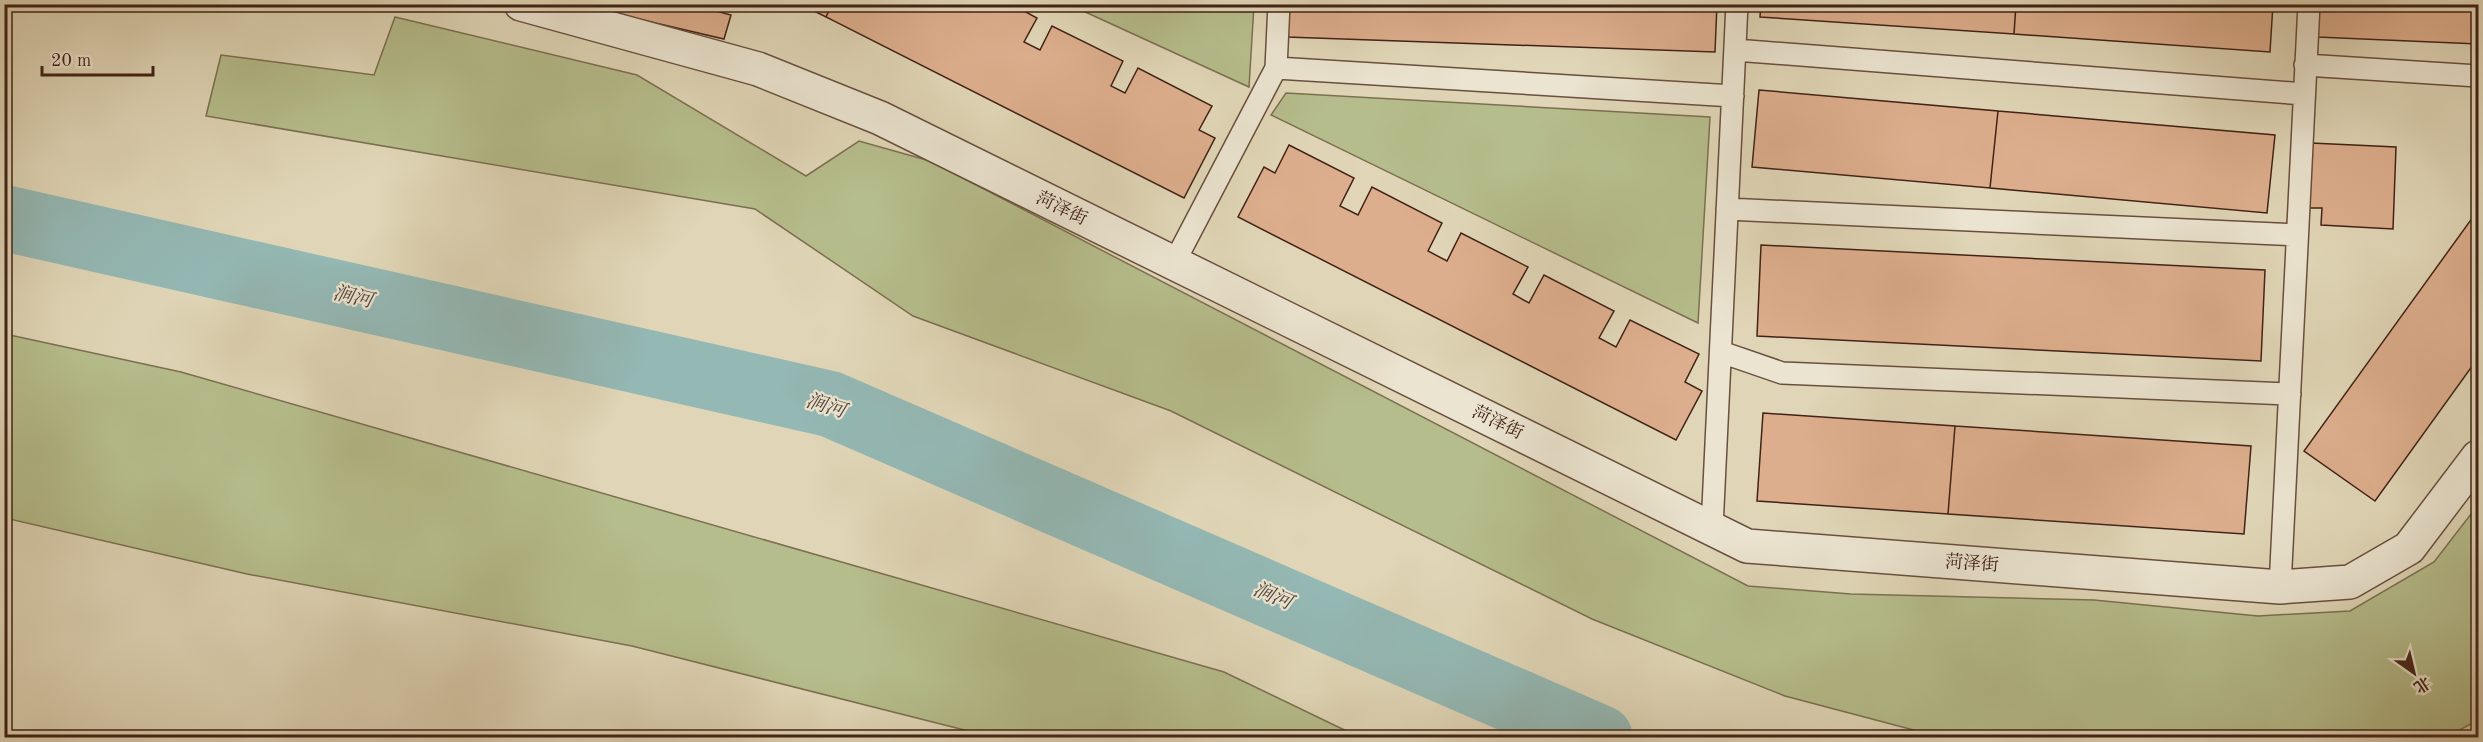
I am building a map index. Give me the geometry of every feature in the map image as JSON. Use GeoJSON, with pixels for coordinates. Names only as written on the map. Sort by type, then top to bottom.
{"type":"FeatureCollection","features":[{"type":"Feature","properties":{"kind":"street","name":"菏泽街"},"geometry":{"type":"LineString","coordinates":[[521,4],[758,69],[880,118],[1747,546],[2280,587],[2350,582],[2409,548],[2478,457]]}},
{"type":"Feature","properties":{"kind":"lane"},"geometry":{"type":"LineString","coordinates":[[1174,263],[1276,68],[1279,4]]}},
{"type":"Feature","properties":{"kind":"lane"},"geometry":{"type":"LineString","coordinates":[[1712,528],[1737,4]]}},
{"type":"Feature","properties":{"kind":"lane"},"geometry":{"type":"LineString","coordinates":[[2280,587],[2309,4]]}},
{"type":"Feature","properties":{"kind":"lane"},"geometry":{"type":"LineString","coordinates":[[1735,50],[2304,94]]}},
{"type":"Feature","properties":{"kind":"lane"},"geometry":{"type":"LineString","coordinates":[[2305,64],[2478,76]]}},
{"type":"Feature","properties":{"kind":"lane"},"geometry":{"type":"LineString","coordinates":[[1276,68],[1733,96]]}},
{"type":"Feature","properties":{"kind":"lane"},"geometry":{"type":"LineString","coordinates":[[1727,209],[2297,235]]}},
{"type":"Feature","properties":{"kind":"lane"},"geometry":{"type":"LineString","coordinates":[[1720,352],[1782,373],[2290,394]]}},
{"type":"Feature","properties":{"kind":"green space"},"geometry":{"type":"Polygon","coordinates":[[[1070,5],[1254,5],[1249,87],[1070,5]]]}},
{"type":"Feature","properties":{"kind":"green space"},"geometry":{"type":"Polygon","coordinates":[[[395,17],[637,75],[806,176],[859,141],[930,161],[1748,586],[1851,594],[2094,600],[2258,616],[2350,611],[2434,562],[2478,505],[2478,720],[2445,738],[1940,737],[1785,696],[1592,619],[1171,411],[913,316],[755,209],[206,116],[221,55],[374,75],[395,17]]]}},
{"type":"Feature","properties":{"kind":"green space"},"geometry":{"type":"Polygon","coordinates":[[[1286,93],[1710,117],[1698,323],[1271,115],[1286,93]]]}},
{"type":"Feature","properties":{"kind":"green space"},"geometry":{"type":"Polygon","coordinates":[[[5,334],[181,372],[1224,672],[1359,737],[992,737],[632,646],[247,574],[5,518],[5,334]]]}},
{"type":"Feature","properties":{"kind":"building"},"geometry":{"type":"Polygon","coordinates":[[[574,4],[690,4],[731,15],[724,39],[574,4]]]}},
{"type":"Feature","properties":{"kind":"building"},"geometry":{"type":"Polygon","coordinates":[[[800,4],[832,4],[826,17],[800,4]]]}},
{"type":"Feature","properties":{"kind":"building"},"geometry":{"type":"Polygon","coordinates":[[[832,4],[1011,4],[1037,18],[1024,42],[1040,50],[1052,26],[1123,61],[1111,86],[1125,93],[1138,68],[1212,106],[1199,130],[1215,138],[1184,198],[826,17],[832,4]]]}},
{"type":"Feature","properties":{"kind":"building"},"geometry":{"type":"Polygon","coordinates":[[[1288,4],[1717,4],[1715,52],[1287,37],[1288,4]]]}},
{"type":"Feature","properties":{"kind":"building"},"geometry":{"type":"Polygon","coordinates":[[[1761,4],[2016,4],[2014,34],[1760,17],[1761,4]]]}},
{"type":"Feature","properties":{"kind":"building"},"geometry":{"type":"Polygon","coordinates":[[[2016,4],[2273,4],[2270,52],[2014,34],[2016,4]]]}},
{"type":"Feature","properties":{"kind":"building"},"geometry":{"type":"Polygon","coordinates":[[[2319,4],[2478,4],[2478,44],[2317,37],[2319,4]]]}},
{"type":"Feature","properties":{"kind":"building"},"geometry":{"type":"Polygon","coordinates":[[[1759,90],[1998,111],[1990,188],[1752,167],[1759,90]]]}},
{"type":"Feature","properties":{"kind":"building"},"geometry":{"type":"Polygon","coordinates":[[[1998,111],[2275,135],[2267,213],[1990,188],[1998,111]]]}},
{"type":"Feature","properties":{"kind":"building"},"geometry":{"type":"Polygon","coordinates":[[[2311,143],[2396,147],[2393,229],[2321,225],[2322,208],[2308,208],[2311,143]]]}},
{"type":"Feature","properties":{"kind":"building"},"geometry":{"type":"Polygon","coordinates":[[[1289,145],[1354,178],[1340,206],[1358,215],[1372,187],[1442,223],[1428,251],[1447,261],[1461,233],[1528,267],[1513,294],[1529,303],[1544,275],[1614,311],[1599,338],[1616,347],[1630,320],[1699,354],[1685,382],[1702,391],[1676,440],[1238,217],[1264,167],[1275,173],[1289,145]]]}},
{"type":"Feature","properties":{"kind":"building"},"geometry":{"type":"Polygon","coordinates":[[[2478,210],[2478,358],[2375,501],[2304,451],[2478,210]]]}},
{"type":"Feature","properties":{"kind":"building"},"geometry":{"type":"Polygon","coordinates":[[[1761,245],[2265,270],[2261,361],[1757,336],[1761,245]]]}},
{"type":"Feature","properties":{"kind":"building"},"geometry":{"type":"Polygon","coordinates":[[[1763,413],[1955,426],[1948,514],[1757,501],[1763,413]]]}},
{"type":"Feature","properties":{"kind":"building"},"geometry":{"type":"Polygon","coordinates":[[[1955,426],[2251,446],[2244,534],[1948,514],[1955,426]]]}},
{"type":"Feature","properties":{"kind":"waterway","name":"涧河"},"geometry":{"type":"LineString","coordinates":[[4,218],[830,404],[1600,738]]}}]}
